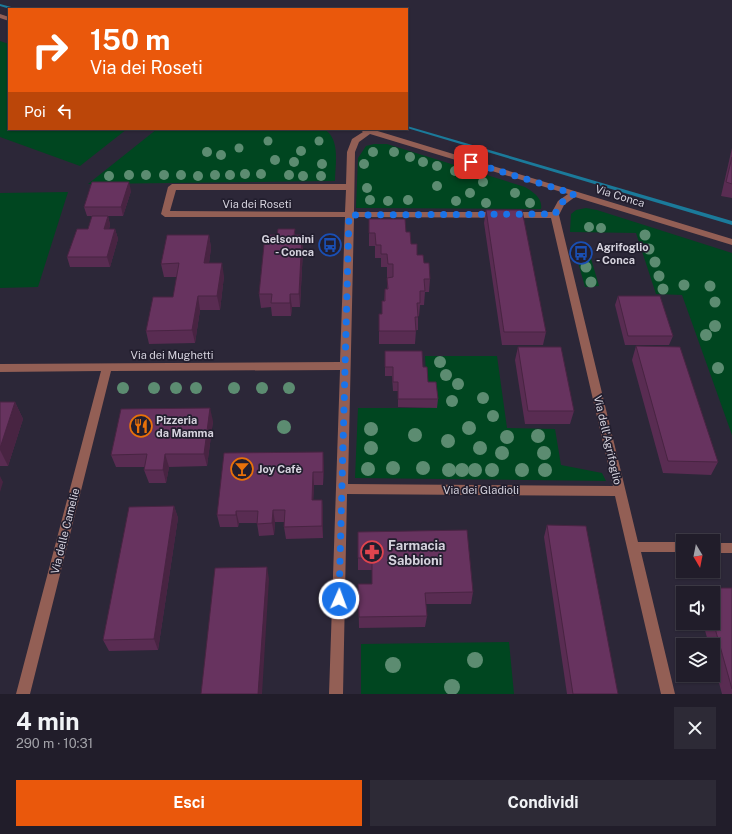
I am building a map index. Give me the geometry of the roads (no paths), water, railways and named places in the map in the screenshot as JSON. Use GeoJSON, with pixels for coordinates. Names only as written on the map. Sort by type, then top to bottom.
{"type":"FeatureCollection","features":[{"type":"Feature","properties":{"kind":"street"},"geometry":{"type":"LineString","coordinates":[[336,694],[351,152],[355,140],[366,130]]}},
{"type":"Feature","properties":{"kind":"street","name":"Via Conca"},"geometry":{"type":"LineString","coordinates":[[366,130],[732,242]]}},
{"type":"Feature","properties":{"kind":"street","name":"Via dei Roseti"},"geometry":{"type":"LineString","coordinates":[[350,187],[172,186],[165,214],[555,214]]}},
{"type":"Feature","properties":{"kind":"street"},"geometry":{"type":"LineString","coordinates":[[555,214],[561,203],[574,194]]}},
{"type":"Feature","properties":{"kind":"street","name":"Via dell'Agrifoglio"},"geometry":{"type":"LineString","coordinates":[[555,214],[668,694]]}},
{"type":"Feature","properties":{"kind":"street","name":"Via dei Mughetti"},"geometry":{"type":"LineString","coordinates":[[0,368],[345,366]]}},
{"type":"Feature","properties":{"kind":"street","name":"Via delle Camelie"},"geometry":{"type":"LineString","coordinates":[[22,694],[107,367]]}},
{"type":"Feature","properties":{"kind":"street","name":"Via dei Gladioli"},"geometry":{"type":"LineString","coordinates":[[342,489],[620,491]]}},
{"type":"Feature","properties":{"kind":"street"},"geometry":{"type":"LineString","coordinates":[[633,547],[676,547]]}},
{"type":"Feature","properties":{"kind":"street"},"geometry":{"type":"LineString","coordinates":[[720,548],[732,548]]}},
{"type":"Feature","properties":{"kind":"waterway"},"geometry":{"type":"LineString","coordinates":[[0,5],[10,8]]}},
{"type":"Feature","properties":{"kind":"waterway"},"geometry":{"type":"LineString","coordinates":[[408,127],[732,223]]}},
{"type":"Feature","properties":{"kind":"place","name":"Gelsomini - Conca"},"geometry":{"type":"Point","coordinates":[330,245]}},
{"type":"Feature","properties":{"kind":"place","name":"Agrifoglio - Conca"},"geometry":{"type":"Point","coordinates":[581,253]}},
{"type":"Feature","properties":{"kind":"place","name":"Pizzeria da Mamma"},"geometry":{"type":"Point","coordinates":[141,426]}},
{"type":"Feature","properties":{"kind":"place","name":"Joy Cafè"},"geometry":{"type":"Point","coordinates":[242,469]}},
{"type":"Feature","properties":{"kind":"place","name":"Farmacia Sabbioni"},"geometry":{"type":"Point","coordinates":[372,552]}}]}
